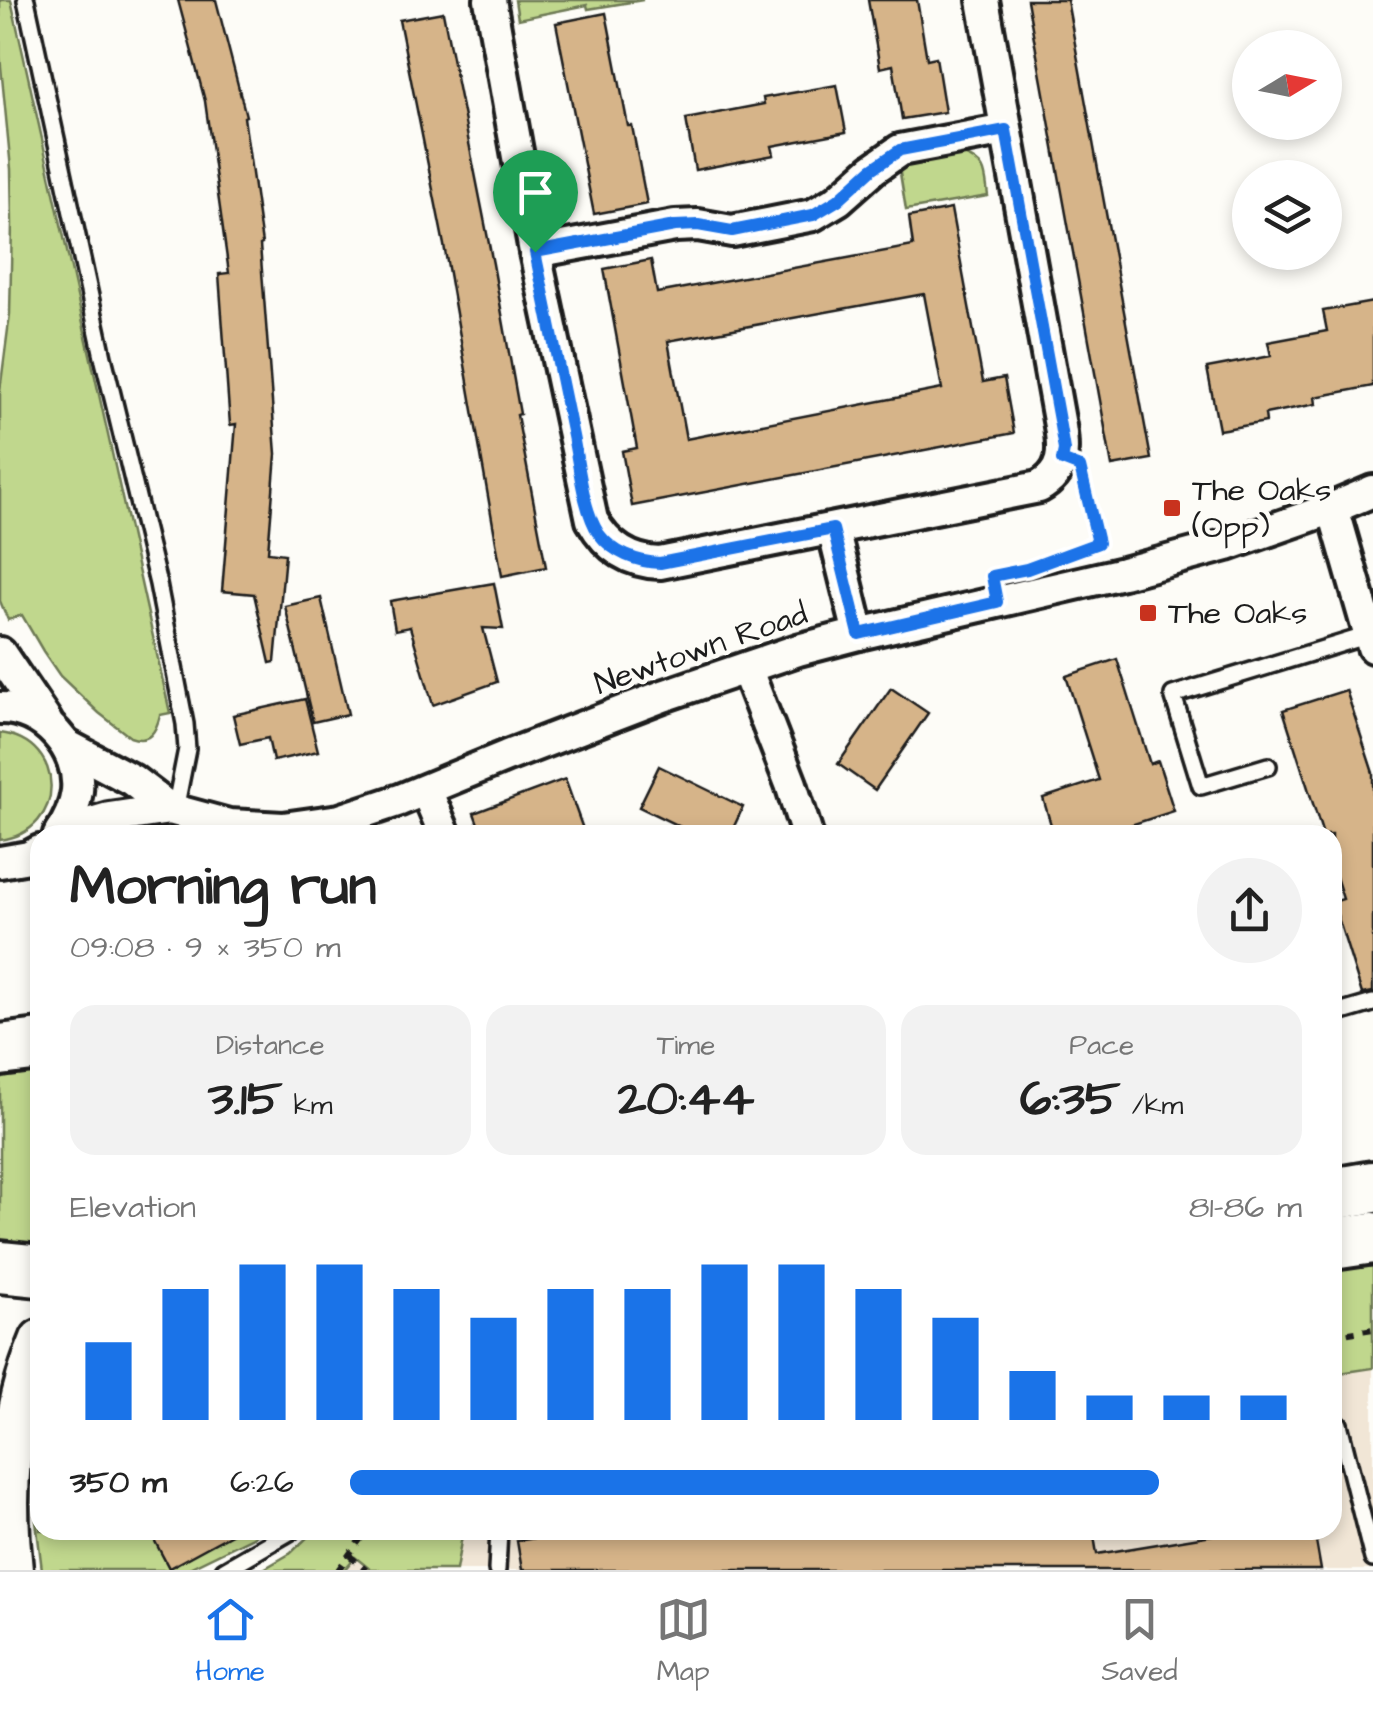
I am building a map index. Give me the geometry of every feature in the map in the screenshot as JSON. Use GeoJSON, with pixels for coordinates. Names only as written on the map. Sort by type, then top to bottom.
{"type":"FeatureCollection","features":[{"type":"Feature","properties":{"kind":"highway"},"geometry":{"type":"LineString","coordinates":[[0,1050],[30,1046]]}},
{"type":"Feature","properties":{"kind":"highway"},"geometry":{"type":"LineString","coordinates":[[1342,1193],[1373,1188]]}},
{"type":"Feature","properties":{"kind":"highway"},"geometry":{"type":"LineString","coordinates":[[1342,1243],[1373,1238]]}},
{"type":"Feature","properties":{"kind":"highway"},"geometry":{"type":"LineString","coordinates":[[0,1266],[30,1270]]}},
{"type":"Feature","properties":{"kind":"street"},"geometry":{"type":"LineString","coordinates":[[490,0],[535,252],[592,520],[601,537],[628,556],[660,563],[1039,487],[1056,474],[1064,450],[983,0]]}},
{"type":"Feature","properties":{"kind":"street"},"geometry":{"type":"LineString","coordinates":[[535,252],[675,226],[698,225],[732,231],[813,215],[900,150],[1006,130]]}},
{"type":"Feature","properties":{"kind":"street","name":"Newtown Road"},"geometry":{"type":"LineString","coordinates":[[304,825],[375,810],[663,696],[798,650],[1123,573],[1228,544],[1373,491]]}},
{"type":"Feature","properties":{"kind":"street"},"geometry":{"type":"LineString","coordinates":[[1333,508],[1371,641]]}},
{"type":"Feature","properties":{"kind":"street"},"geometry":{"type":"LineString","coordinates":[[833,529],[859,634]]}},
{"type":"Feature","properties":{"kind":"street"},"geometry":{"type":"LineString","coordinates":[[0,653],[75,767],[77,790],[72,812],[63,825]]}},
{"type":"Feature","properties":{"kind":"street"},"geometry":{"type":"LineString","coordinates":[[746,668],[804,825]]}},
{"type":"Feature","properties":{"kind":"street","name":"Newtown Road"},"geometry":{"type":"LineString","coordinates":[[0,708],[30,714],[173,809],[229,825]]}},
{"type":"Feature","properties":{"kind":"street"},"geometry":{"type":"LineString","coordinates":[[426,790],[442,825]]}},
{"type":"Feature","properties":{"kind":"street","name":"Newtown Road"},"geometry":{"type":"LineString","coordinates":[[90,825],[109,818],[173,809]]}},
{"type":"Feature","properties":{"kind":"street","name":"Newtown Road"},"geometry":{"type":"LineString","coordinates":[[0,862],[30,856]]}},
{"type":"Feature","properties":{"kind":"street"},"geometry":{"type":"LineString","coordinates":[[12,1570],[12,1448],[30,1366]]}},
{"type":"Feature","properties":{"kind":"lane"},"geometry":{"type":"LineString","coordinates":[[26,0],[104,361],[158,584],[185,724],[187,749],[173,809]]}},
{"type":"Feature","properties":{"kind":"lane"},"geometry":{"type":"LineString","coordinates":[[1268,766],[1201,786],[1173,695],[1371,641]]}},
{"type":"Feature","properties":{"kind":"lane"},"geometry":{"type":"LineString","coordinates":[[1342,1011],[1373,1002]]}},
{"type":"Feature","properties":{"kind":"lane"},"geometry":{"type":"LineString","coordinates":[[1342,1439],[1373,1559]]}},
{"type":"Feature","properties":{"kind":"lane"},"geometry":{"type":"LineString","coordinates":[[224,1570],[276,1540]]}},
{"type":"Feature","properties":{"kind":"lane"},"geometry":{"type":"LineString","coordinates":[[496,1570],[498,1540]]}},
{"type":"Feature","properties":{"kind":"path"},"geometry":{"type":"LineString","coordinates":[[1062,460],[1080,467],[1098,543],[1085,548]]}},
{"type":"Feature","properties":{"kind":"path"},"geometry":{"type":"LineString","coordinates":[[1342,1334],[1373,1329]]}},
{"type":"Feature","properties":{"kind":"path"},"geometry":{"type":"LineString","coordinates":[[338,1570],[360,1540]]}},
{"type":"Feature","properties":{"kind":"path"},"geometry":{"type":"LineString","coordinates":[[350,1556],[366,1570]]}},
{"type":"Feature","properties":{"kind":"shaded area"},"geometry":{"type":"Polygon","coordinates":[[[1373,1368],[1373,1570],[262,1570],[305,1540],[1342,1540],[1342,1373],[1373,1368]]]}},
{"type":"Feature","properties":{"kind":"green space"},"geometry":{"type":"Polygon","coordinates":[[[0,0],[11,0],[170,713],[160,715],[154,731],[142,739],[130,737],[60,676],[22,615],[8,620],[0,601],[0,391],[10,314],[12,224],[0,0]]]}},
{"type":"Feature","properties":{"kind":"green space"},"geometry":{"type":"Polygon","coordinates":[[[515,0],[643,0],[588,9],[587,5],[518,19],[515,0]]]}},
{"type":"Feature","properties":{"kind":"green space"},"geometry":{"type":"Polygon","coordinates":[[[964,155],[984,170],[988,196],[906,210],[899,167],[964,155]]]}},
{"type":"Feature","properties":{"kind":"green space"},"geometry":{"type":"Polygon","coordinates":[[[0,733],[22,740],[38,752],[51,786],[48,804],[38,821],[22,833],[0,840],[0,733]]]}},
{"type":"Feature","properties":{"kind":"green space"},"geometry":{"type":"Polygon","coordinates":[[[30,1072],[30,1248],[0,1241],[0,1079],[30,1072]]]}},
{"type":"Feature","properties":{"kind":"green space"},"geometry":{"type":"Polygon","coordinates":[[[1373,1262],[1373,1368],[1342,1373],[1342,1267],[1373,1262]]]}},
{"type":"Feature","properties":{"kind":"green space"},"geometry":{"type":"Polygon","coordinates":[[[38,1540],[246,1540],[185,1570],[42,1570],[38,1540]]]}},
{"type":"Feature","properties":{"kind":"green space"},"geometry":{"type":"Polygon","coordinates":[[[305,1540],[461,1540],[456,1570],[371,1570],[355,1557],[344,1570],[262,1570],[305,1540]]]}},
{"type":"Feature","properties":{"kind":"building"},"geometry":{"type":"Polygon","coordinates":[[[178,0],[216,0],[246,116],[262,244],[276,454],[268,552],[285,554],[275,662],[270,663],[254,594],[222,591],[236,424],[230,425],[219,274],[229,273],[205,101],[178,0]]]}},
{"type":"Feature","properties":{"kind":"building"},"geometry":{"type":"Polygon","coordinates":[[[868,0],[917,0],[927,59],[936,57],[945,112],[902,119],[893,65],[880,68],[868,0]]]}},
{"type":"Feature","properties":{"kind":"building"},"geometry":{"type":"Polygon","coordinates":[[[1027,0],[1067,0],[1151,459],[1112,466],[1027,0]]]}},
{"type":"Feature","properties":{"kind":"building"},"geometry":{"type":"Polygon","coordinates":[[[443,12],[493,264],[546,567],[502,576],[444,245],[399,20],[443,12]]]}},
{"type":"Feature","properties":{"kind":"building"},"geometry":{"type":"Polygon","coordinates":[[[606,13],[647,204],[594,214],[556,23],[606,13]]]}},
{"type":"Feature","properties":{"kind":"building"},"geometry":{"type":"Polygon","coordinates":[[[837,85],[846,132],[772,146],[774,155],[695,170],[686,119],[764,104],[763,98],[837,85]]]}},
{"type":"Feature","properties":{"kind":"building"},"geometry":{"type":"Polygon","coordinates":[[[951,209],[983,382],[1004,378],[1014,433],[632,506],[622,451],[637,448],[604,269],[651,260],[657,293],[913,246],[909,217],[951,209]],[[924,294],[668,341],[686,439],[942,389],[924,294]]]}},
{"type":"Feature","properties":{"kind":"building"},"geometry":{"type":"Polygon","coordinates":[[[1373,302],[1373,386],[1315,397],[1316,404],[1265,414],[1266,422],[1219,430],[1207,368],[1271,356],[1268,342],[1327,331],[1323,311],[1373,302]]]}},
{"type":"Feature","properties":{"kind":"building"},"geometry":{"type":"Polygon","coordinates":[[[494,583],[503,629],[483,628],[497,682],[433,705],[410,627],[395,630],[390,601],[494,583]]]}},
{"type":"Feature","properties":{"kind":"building"},"geometry":{"type":"Polygon","coordinates":[[[321,598],[348,714],[313,722],[285,606],[321,598]]]}},
{"type":"Feature","properties":{"kind":"building"},"geometry":{"type":"Polygon","coordinates":[[[1117,659],[1150,764],[1158,761],[1174,811],[1131,825],[1051,825],[1043,798],[1099,780],[1066,676],[1117,659]]]}},
{"type":"Feature","properties":{"kind":"building"},"geometry":{"type":"Polygon","coordinates":[[[891,688],[928,713],[875,790],[838,764],[891,688]]]}},
{"type":"Feature","properties":{"kind":"building"},"geometry":{"type":"Polygon","coordinates":[[[1346,690],[1373,773],[1373,992],[1362,994],[1342,931],[1342,825],[1320,825],[1283,710],[1346,690]]]}},
{"type":"Feature","properties":{"kind":"building"},"geometry":{"type":"Polygon","coordinates":[[[305,699],[318,751],[273,761],[268,738],[240,744],[233,715],[305,699]]]}},
{"type":"Feature","properties":{"kind":"building"},"geometry":{"type":"Polygon","coordinates":[[[659,766],[743,807],[735,825],[676,825],[639,807],[659,766]]]}},
{"type":"Feature","properties":{"kind":"building"},"geometry":{"type":"Polygon","coordinates":[[[565,779],[582,825],[478,825],[474,813],[565,779]]]}},
{"type":"Feature","properties":{"kind":"building"},"geometry":{"type":"Polygon","coordinates":[[[154,1540],[221,1540],[169,1568],[154,1540]]]}},
{"type":"Feature","properties":{"kind":"building"},"geometry":{"type":"Polygon","coordinates":[[[1095,1540],[1097,1554],[1182,1540],[1316,1540],[1321,1570],[522,1570],[517,1541],[1095,1540]]]}},
{"type":"Feature","properties":{"kind":"place","name":"The Oaks (Opp)"},"geometry":{"type":"Point","coordinates":[1172,508]}},
{"type":"Feature","properties":{"kind":"place","name":"The Oaks"},"geometry":{"type":"Point","coordinates":[1148,613]}},
{"type":"Feature","properties":{"kind":"route"},"geometry":{"type":"LineString","coordinates":[[1006,130],[1060,426],[1062,460],[1080,467],[1098,543],[1027,569],[992,576],[997,602],[859,634],[833,529],[660,563],[628,556],[601,537],[592,520],[535,252],[675,226],[698,225],[732,231],[813,215],[900,150],[1006,130]]}}]}
